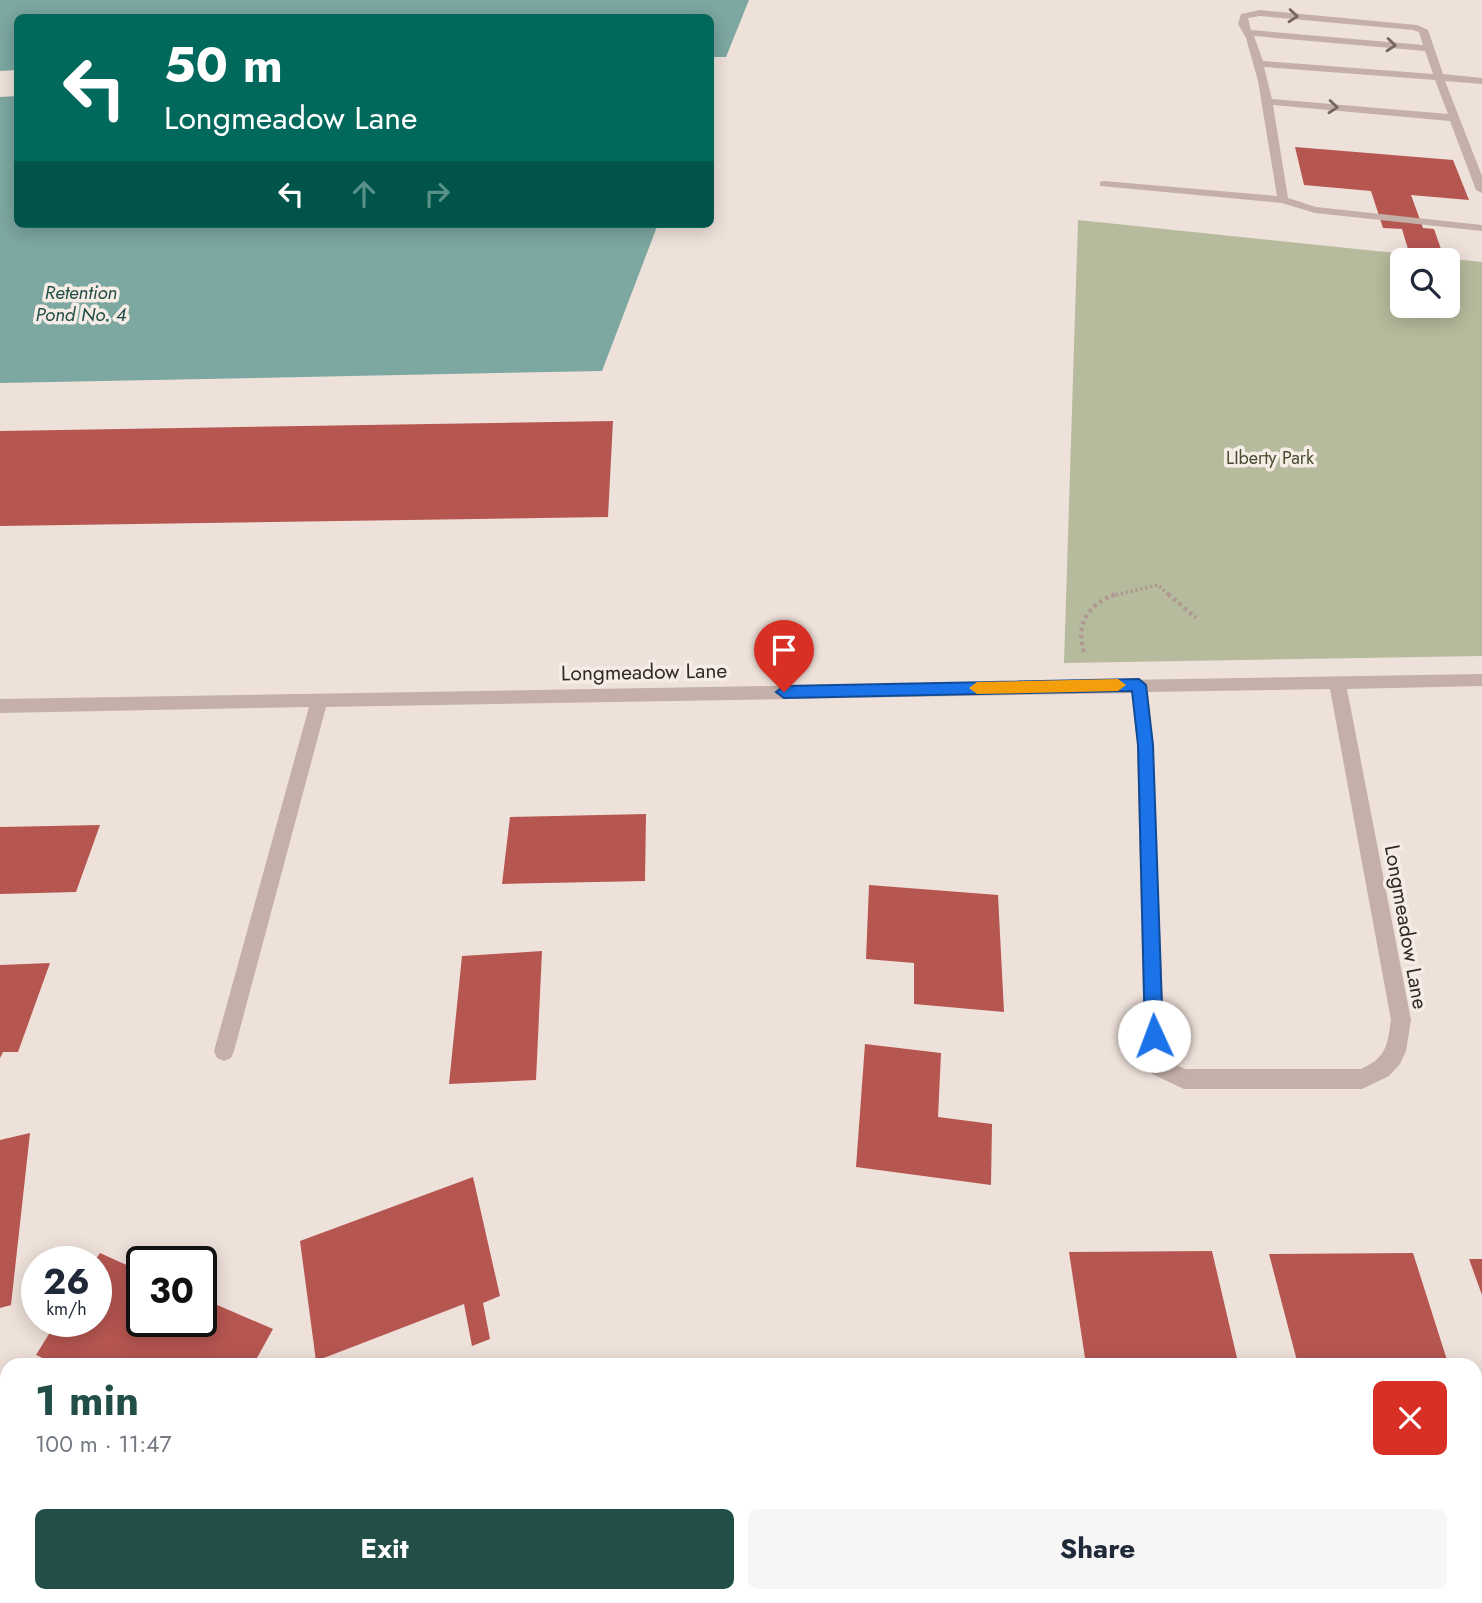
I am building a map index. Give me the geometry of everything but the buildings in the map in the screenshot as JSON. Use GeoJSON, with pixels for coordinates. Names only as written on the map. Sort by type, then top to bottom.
{"type":"FeatureCollection","features":[{"type":"Feature","properties":{"kind":"street"},"geometry":{"type":"LineString","coordinates":[[1283,200],[1258,64],[1250,33],[1243,24],[1244,16],[1260,13],[1423,30],[1482,190]]}},
{"type":"Feature","properties":{"kind":"street"},"geometry":{"type":"LineString","coordinates":[[1250,33],[1428,48]]}},
{"type":"Feature","properties":{"kind":"street"},"geometry":{"type":"LineString","coordinates":[[1258,64],[1482,80]]}},
{"type":"Feature","properties":{"kind":"street"},"geometry":{"type":"LineString","coordinates":[[1265,101],[1455,118]]}},
{"type":"Feature","properties":{"kind":"street"},"geometry":{"type":"LineString","coordinates":[[1104,184],[1283,200],[1315,210],[1482,228]]}},
{"type":"Feature","properties":{"kind":"street","name":"Longmeadow Lane"},"geometry":{"type":"LineString","coordinates":[[0,706],[1482,680]]}},
{"type":"Feature","properties":{"kind":"street","name":"Longmeadow Lane"},"geometry":{"type":"LineString","coordinates":[[1139,685],[1145,745],[1154,1036],[1159,1066],[1184,1079],[1362,1079],[1379,1072],[1397,1055],[1401,1020],[1337,681]]}},
{"type":"Feature","properties":{"kind":"street"},"geometry":{"type":"LineString","coordinates":[[224,1051],[319,702]]}},
{"type":"Feature","properties":{"kind":"path"},"geometry":{"type":"LineString","coordinates":[[1086,663],[1079,631],[1086,615],[1118,592],[1158,584],[1196,618]]}},
{"type":"Feature","properties":{"kind":"green space","name":"LIberty Park"},"geometry":{"type":"Polygon","coordinates":[[[1078,220],[1390,252],[1390,318],[1460,318],[1460,260],[1482,262],[1482,656],[1064,663],[1078,220]]]}},
{"type":"Feature","properties":{"kind":"water"},"geometry":{"type":"Polygon","coordinates":[[[0,0],[749,0],[726,57],[714,57],[714,14],[14,14],[14,70],[0,71],[0,0]]]}},
{"type":"Feature","properties":{"kind":"water","name":"Retention Pond No. 4"},"geometry":{"type":"Polygon","coordinates":[[[14,96],[14,228],[656,228],[602,371],[0,383],[0,97],[14,96]]]}},
{"type":"Feature","properties":{"kind":"slow traffic"},"geometry":{"type":"LineString","coordinates":[[977,688],[1118,685]]}},
{"type":"Feature","properties":{"kind":"route"},"geometry":{"type":"LineString","coordinates":[[784,692],[1139,685],[1145,745],[1154,1036]]}}]}
